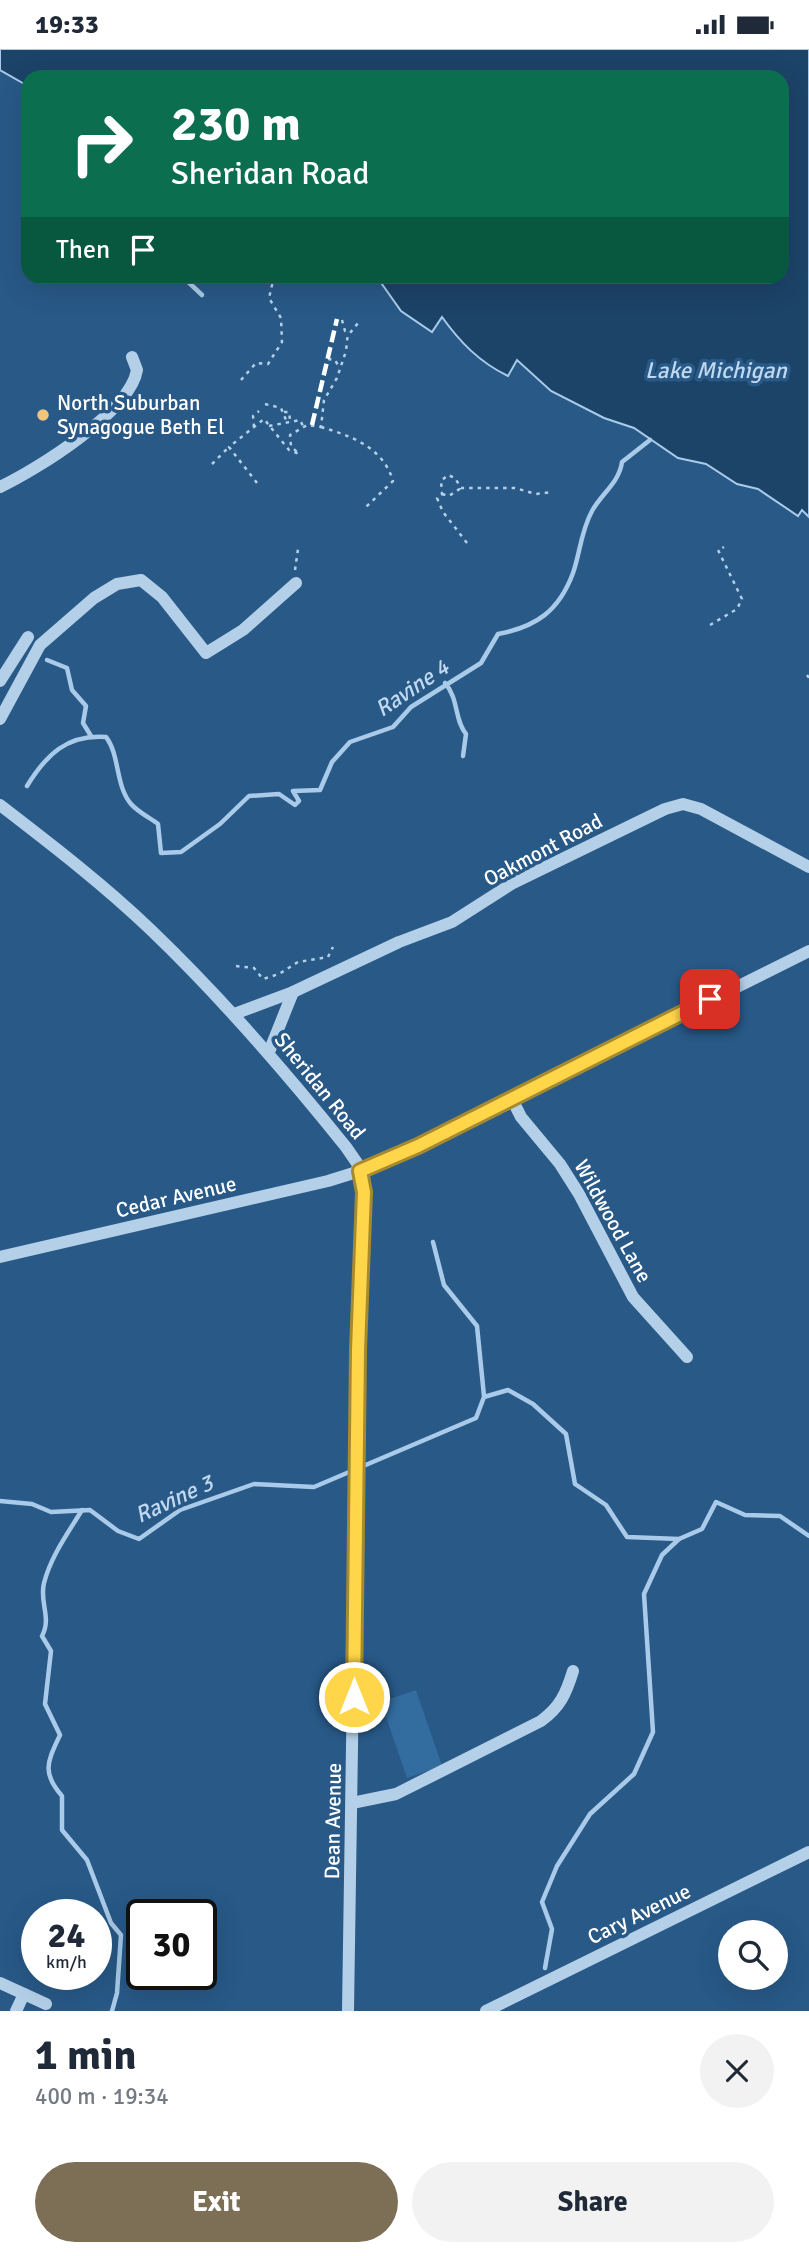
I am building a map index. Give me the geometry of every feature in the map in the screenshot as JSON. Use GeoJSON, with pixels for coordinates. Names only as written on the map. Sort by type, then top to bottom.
{"type":"FeatureCollection","features":[{"type":"Feature","properties":{"kind":"street"},"geometry":{"type":"LineString","coordinates":[[0,487],[54,459],[127,393],[137,370],[132,357]]}},
{"type":"Feature","properties":{"kind":"street"},"geometry":{"type":"LineString","coordinates":[[0,719],[40,645],[93,599],[117,584],[141,579],[162,597],[206,653],[243,630],[296,583]]}},
{"type":"Feature","properties":{"kind":"street"},"geometry":{"type":"LineString","coordinates":[[0,681],[29,637]]}},
{"type":"Feature","properties":{"kind":"street","name":"Oakmont Road"},"geometry":{"type":"LineString","coordinates":[[234,1014],[293,992],[399,942],[452,922],[513,883],[665,809],[683,804],[701,809],[809,867]]}},
{"type":"Feature","properties":{"kind":"street","name":"Sheridan Road"},"geometry":{"type":"LineString","coordinates":[[0,805],[77,864],[147,926],[234,1014],[269,1052],[346,1147],[360,1171],[512,1099],[809,951]]}},
{"type":"Feature","properties":{"kind":"street"},"geometry":{"type":"LineString","coordinates":[[269,1052],[293,992]]}},
{"type":"Feature","properties":{"kind":"street","name":"Wildwood Lane"},"geometry":{"type":"LineString","coordinates":[[512,1099],[521,1117],[560,1164],[579,1194],[632,1297],[687,1357]]}},
{"type":"Feature","properties":{"kind":"street","name":"Cedar Avenue"},"geometry":{"type":"LineString","coordinates":[[0,1257],[360,1171]]}},
{"type":"Feature","properties":{"kind":"street","name":"Dean Avenue"},"geometry":{"type":"LineString","coordinates":[[348,2011],[357,1555],[358,1350],[364,1192],[360,1171]]}},
{"type":"Feature","properties":{"kind":"street"},"geometry":{"type":"LineString","coordinates":[[352,1804],[396,1794],[541,1721],[557,1710],[573,1671]]}},
{"type":"Feature","properties":{"kind":"street","name":"Cary Avenue"},"geometry":{"type":"LineString","coordinates":[[486,2011],[809,1852]]}},
{"type":"Feature","properties":{"kind":"street"},"geometry":{"type":"LineString","coordinates":[[0,1983],[46,2004]]}},
{"type":"Feature","properties":{"kind":"street"},"geometry":{"type":"LineString","coordinates":[[16,2011],[24,1994]]}},
{"type":"Feature","properties":{"kind":"path"},"geometry":{"type":"LineString","coordinates":[[241,380],[256,363],[268,364],[280,350],[281,318],[269,298],[272,284]]}},
{"type":"Feature","properties":{"kind":"path"},"geometry":{"type":"LineString","coordinates":[[321,426],[324,400],[333,387],[346,351],[348,332],[342,320]]}},
{"type":"Feature","properties":{"kind":"path"},"geometry":{"type":"LineString","coordinates":[[348,332],[356,328],[358,323]]}},
{"type":"Feature","properties":{"kind":"path"},"geometry":{"type":"LineString","coordinates":[[328,359],[335,360],[339,367]]}},
{"type":"Feature","properties":{"kind":"path"},"geometry":{"type":"LineString","coordinates":[[265,404],[289,412],[288,420]]}},
{"type":"Feature","properties":{"kind":"path"},"geometry":{"type":"LineString","coordinates":[[254,427],[253,417],[259,411]]}},
{"type":"Feature","properties":{"kind":"path"},"geometry":{"type":"LineString","coordinates":[[212,464],[264,419],[289,450],[299,454],[289,440],[295,430],[303,426],[321,426],[363,441],[390,472],[393,481],[366,506]]}},
{"type":"Feature","properties":{"kind":"path"},"geometry":{"type":"LineString","coordinates":[[269,426],[288,420],[300,420],[303,426]]}},
{"type":"Feature","properties":{"kind":"path"},"geometry":{"type":"LineString","coordinates":[[229,447],[257,483]]}},
{"type":"Feature","properties":{"kind":"path"},"geometry":{"type":"LineString","coordinates":[[461,488],[455,478],[449,475],[441,481],[442,493],[437,498],[443,512],[467,543]]}},
{"type":"Feature","properties":{"kind":"path"},"geometry":{"type":"LineString","coordinates":[[442,493],[449,496],[461,488],[515,488],[536,494],[553,492]]}},
{"type":"Feature","properties":{"kind":"path"},"geometry":{"type":"LineString","coordinates":[[710,625],[737,609],[742,599],[718,550],[724,547]]}},
{"type":"Feature","properties":{"kind":"path"},"geometry":{"type":"LineString","coordinates":[[296,583],[294,576],[298,549]]}},
{"type":"Feature","properties":{"kind":"path"},"geometry":{"type":"LineString","coordinates":[[236,966],[254,968],[263,979],[270,978],[298,962],[328,957],[333,947]]}},
{"type":"Feature","properties":{"kind":"shaded area"},"geometry":{"type":"Polygon","coordinates":[[[416,1690],[442,1766],[407,1778],[381,1702],[416,1690]]]}},
{"type":"Feature","properties":{"kind":"water","name":"Lake Michigan"},"geometry":{"type":"Polygon","coordinates":[[[0,49],[809,49],[809,517],[802,510],[798,516],[758,489],[737,484],[706,464],[678,458],[634,428],[604,418],[551,391],[517,360],[508,376],[471,351],[442,317],[432,332],[401,311],[382,284],[789,284],[789,70],[21,70],[21,82],[0,70],[0,49]]]}},
{"type":"Feature","properties":{"kind":"waterway"},"geometry":{"type":"LineString","coordinates":[[190,284],[202,295]]}},
{"type":"Feature","properties":{"kind":"waterway","name":"Ravine 4"},"geometry":{"type":"LineString","coordinates":[[27,786],[42,765],[59,749],[80,739],[106,737],[114,752],[126,796],[134,807],[158,824],[161,853],[181,852],[220,824],[249,796],[279,794],[295,805],[299,801],[293,791],[320,790],[332,762],[350,742],[393,727],[411,707],[481,663],[498,634],[535,622],[553,607],[561,598],[573,573],[585,526],[592,511],[614,482],[622,462],[650,440]]}},
{"type":"Feature","properties":{"kind":"waterway"},"geometry":{"type":"LineString","coordinates":[[47,660],[67,668],[72,690],[86,706],[83,723],[91,736]]}},
{"type":"Feature","properties":{"kind":"waterway"},"geometry":{"type":"LineString","coordinates":[[445,683],[466,734],[463,756]]}},
{"type":"Feature","properties":{"kind":"waterway"},"geometry":{"type":"LineString","coordinates":[[433,1242],[444,1285],[477,1326],[484,1396]]}},
{"type":"Feature","properties":{"kind":"waterway","name":"Ravine 3"},"geometry":{"type":"LineString","coordinates":[[0,1501],[32,1504],[51,1512],[90,1510],[118,1531],[139,1539],[180,1510],[254,1484],[314,1487],[476,1418],[484,1397],[508,1390],[533,1404],[566,1434],[575,1484],[606,1505],[627,1537],[679,1539]]}},
{"type":"Feature","properties":{"kind":"waterway","name":"Ravine 3"},"geometry":{"type":"LineString","coordinates":[[545,1968],[552,1929],[542,1902],[557,1866],[590,1814],[634,1774],[653,1732],[644,1594],[662,1555],[679,1539],[702,1529],[716,1502],[745,1515],[780,1516],[809,1536]]}},
{"type":"Feature","properties":{"kind":"waterway","name":"Ravine 3"},"geometry":{"type":"LineString","coordinates":[[82,1510],[55,1554],[43,1590],[46,1623],[42,1636],[51,1651],[45,1704],[60,1735],[50,1759],[49,1773],[55,1788],[62,1796],[62,1830],[87,1860],[111,1923],[121,1935],[117,1993],[112,2011]]}},
{"type":"Feature","properties":{"kind":"railway"},"geometry":{"type":"LineString","coordinates":[[312,425],[337,319]]}},
{"type":"Feature","properties":{"kind":"place","name":"North Suburban Synagogue Beth El"},"geometry":{"type":"Point","coordinates":[43,415]}},
{"type":"Feature","properties":{"kind":"route"},"geometry":{"type":"LineString","coordinates":[[354,1697],[358,1350],[361,1329],[364,1192],[360,1171],[418,1146],[710,999]]}}]}
